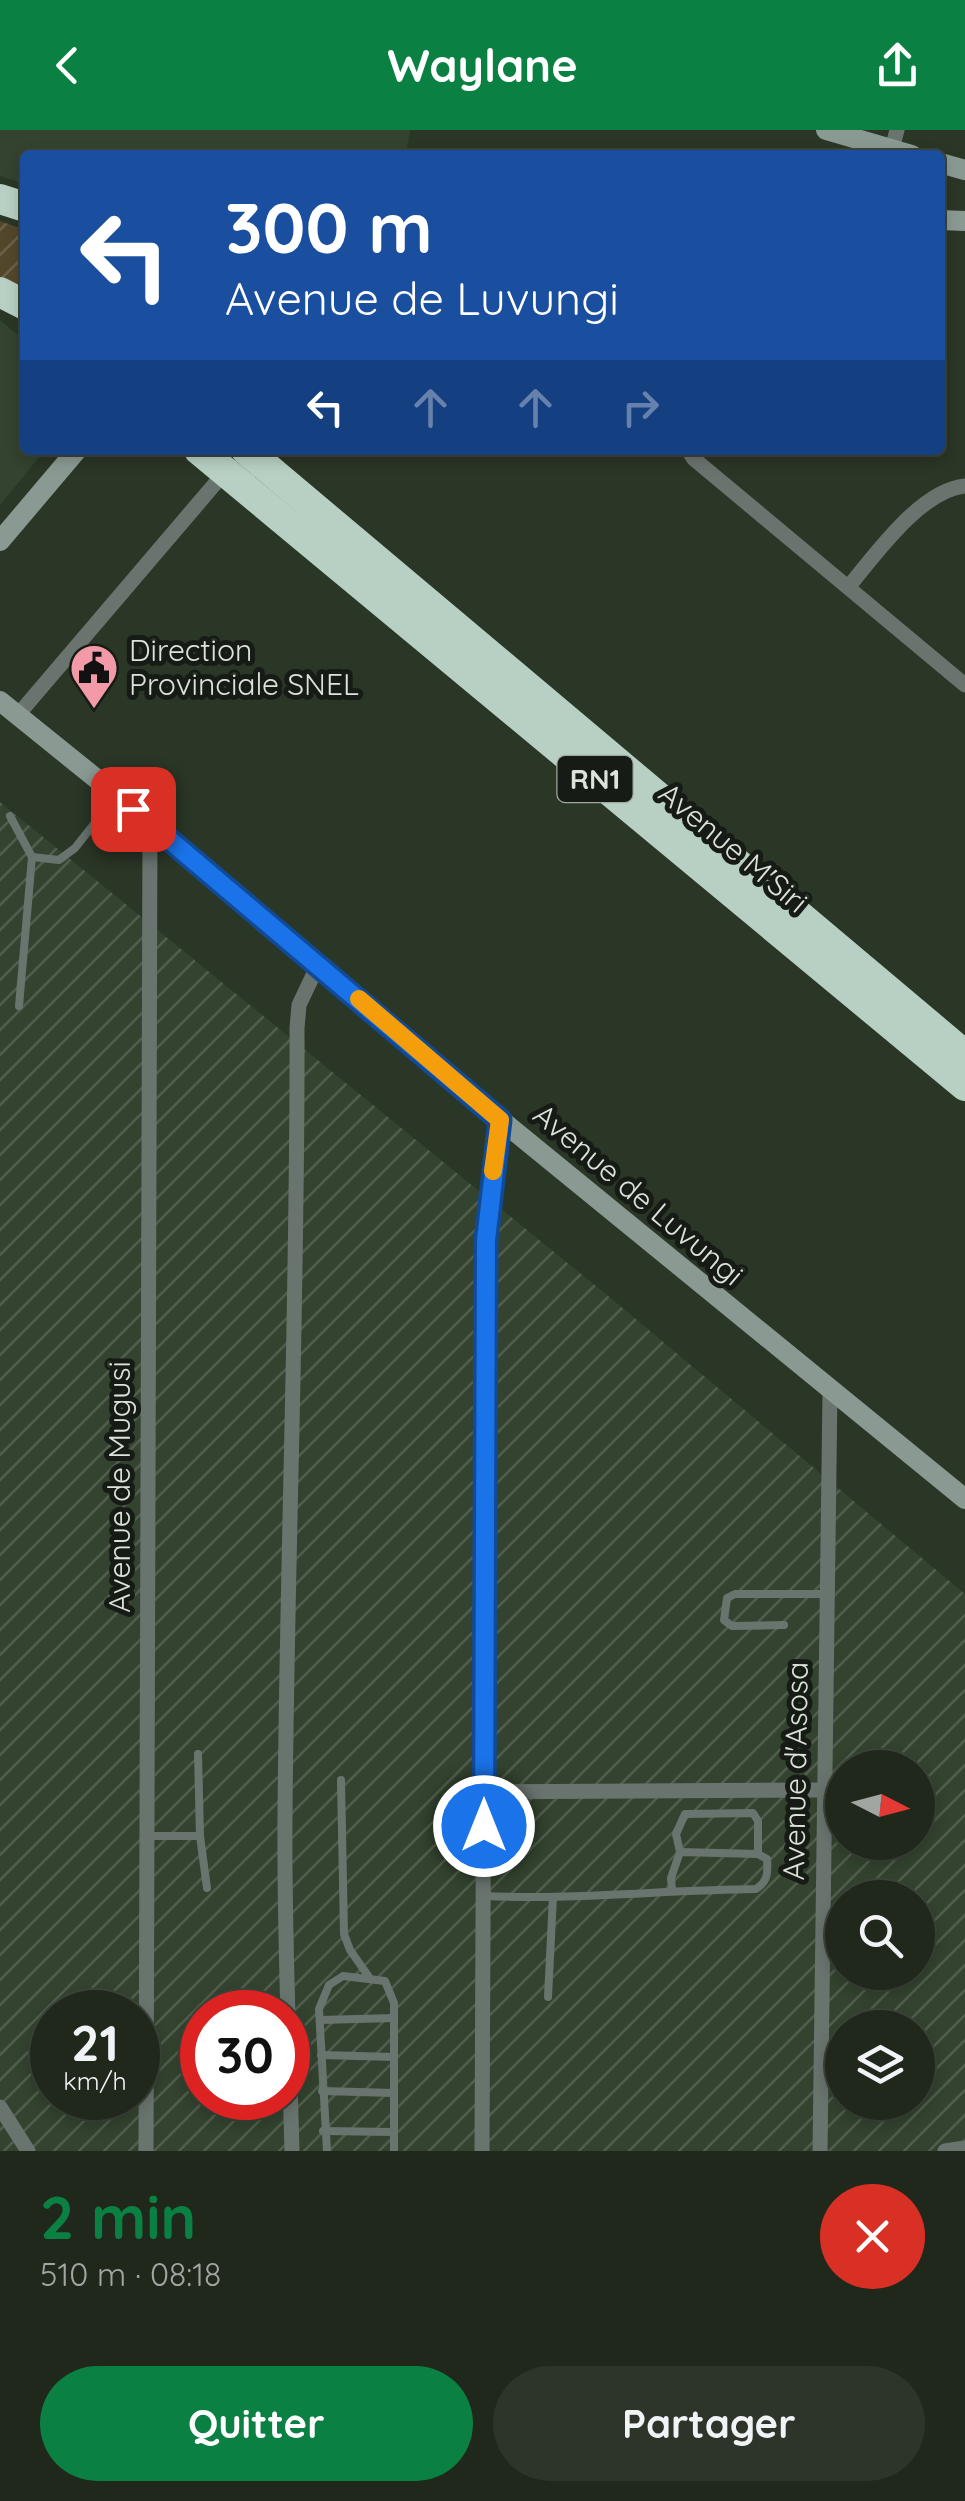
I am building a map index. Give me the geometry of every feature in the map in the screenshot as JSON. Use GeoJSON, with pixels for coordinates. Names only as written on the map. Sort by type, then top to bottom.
{"type":"FeatureCollection","features":[{"type":"Feature","properties":{"kind":"highway","name":"Avenue M'Siri"},"geometry":{"type":"LineString","coordinates":[[236,461],[965,1054]]}},
{"type":"Feature","properties":{"kind":"highway","name":"Avenue M'Siri"},"geometry":{"type":"LineString","coordinates":[[236,461],[965,1086]]}},
{"type":"Feature","properties":{"kind":"street"},"geometry":{"type":"LineString","coordinates":[[826,130],[900,145]]}},
{"type":"Feature","properties":{"kind":"street"},"geometry":{"type":"LineString","coordinates":[[0,540],[72,455]]}},
{"type":"Feature","properties":{"kind":"street"},"geometry":{"type":"LineString","coordinates":[[691,455],[965,685]]}},
{"type":"Feature","properties":{"kind":"street"},"geometry":{"type":"LineString","coordinates":[[17,716],[236,461]]}},
{"type":"Feature","properties":{"kind":"street"},"geometry":{"type":"LineString","coordinates":[[849,586],[915,513],[945,491],[965,486]]}},
{"type":"Feature","properties":{"kind":"street","name":"Avenue de Luvungi"},"geometry":{"type":"LineString","coordinates":[[0,702],[150,822],[500,1120],[965,1499]]}},
{"type":"Feature","properties":{"kind":"street","name":"Avenue de Mugusi"},"geometry":{"type":"LineString","coordinates":[[146,2151],[150,822]]}},
{"type":"Feature","properties":{"kind":"street"},"geometry":{"type":"LineString","coordinates":[[292,2151],[284,1823],[288,1487],[298,1199],[296,1028],[299,1005],[318,965]]}},
{"type":"Feature","properties":{"kind":"street"},"geometry":{"type":"LineString","coordinates":[[482,2151],[486,1240],[500,1120]]}},
{"type":"Feature","properties":{"kind":"street","name":"Avenue d'Asosa"},"geometry":{"type":"LineString","coordinates":[[820,2151],[830,1391]]}},
{"type":"Feature","properties":{"kind":"street"},"geometry":{"type":"LineString","coordinates":[[484,1792],[823,1790]]}},
{"type":"Feature","properties":{"kind":"street"},"geometry":{"type":"LineString","coordinates":[[0,2107],[28,2151]]}},
{"type":"Feature","properties":{"kind":"street"},"geometry":{"type":"LineString","coordinates":[[945,2151],[965,2148]]}},
{"type":"Feature","properties":{"kind":"lane"},"geometry":{"type":"LineString","coordinates":[[32,857],[59,860],[116,796]]}},
{"type":"Feature","properties":{"kind":"lane"},"geometry":{"type":"LineString","coordinates":[[10,816],[32,857],[20,1006]]}},
{"type":"Feature","properties":{"kind":"lane"},"geometry":{"type":"LineString","coordinates":[[784,1625],[732,1626],[724,1620],[727,1598],[735,1594],[826,1594]]}},
{"type":"Feature","properties":{"kind":"lane"},"geometry":{"type":"LineString","coordinates":[[198,1754],[200,1836],[208,1888]]}},
{"type":"Feature","properties":{"kind":"lane"},"geometry":{"type":"LineString","coordinates":[[341,1780],[344,1934],[369,1977]]}},
{"type":"Feature","properties":{"kind":"lane"},"geometry":{"type":"LineString","coordinates":[[672,1890],[680,1852],[676,1834],[686,1814],[753,1813],[758,1821],[758,1854]]}},
{"type":"Feature","properties":{"kind":"lane"},"geometry":{"type":"LineString","coordinates":[[148,1836],[200,1836]]}},
{"type":"Feature","properties":{"kind":"lane"},"geometry":{"type":"LineString","coordinates":[[484,1896],[756,1889],[768,1874],[767,1859],[758,1854],[680,1852]]}},
{"type":"Feature","properties":{"kind":"lane"},"geometry":{"type":"LineString","coordinates":[[548,1998],[552,1897]]}},
{"type":"Feature","properties":{"kind":"lane"},"geometry":{"type":"LineString","coordinates":[[327,2151],[319,2009],[329,1985],[343,1976],[385,1981],[394,2003],[394,2151]]}},
{"type":"Feature","properties":{"kind":"lane"},"geometry":{"type":"LineString","coordinates":[[320,2020],[394,2018]]}},
{"type":"Feature","properties":{"kind":"lane"},"geometry":{"type":"LineString","coordinates":[[321,2055],[394,2057]]}},
{"type":"Feature","properties":{"kind":"lane"},"geometry":{"type":"LineString","coordinates":[[322,2091],[394,2092]]}},
{"type":"Feature","properties":{"kind":"lane"},"geometry":{"type":"LineString","coordinates":[[324,2131],[394,2132]]}},
{"type":"Feature","properties":{"kind":"shaded area"},"geometry":{"type":"Polygon","coordinates":[[[0,130],[410,130],[407,150],[20,150],[20,182],[0,176],[0,130]]]}},
{"type":"Feature","properties":{"kind":"shaded area"},"geometry":{"type":"Polygon","coordinates":[[[0,221],[20,228],[20,288],[0,282],[0,221]]]}},
{"type":"Feature","properties":{"kind":"shaded area"},"geometry":{"type":"Polygon","coordinates":[[[0,320],[20,337],[20,455],[41,455],[0,505],[0,320]]]}},
{"type":"Feature","properties":{"kind":"shaded area"},"geometry":{"type":"Polygon","coordinates":[[[0,802],[607,1295],[965,1594],[965,2151],[0,2151],[0,802]]]}},
{"type":"Feature","properties":{"kind":"slow traffic"},"geometry":{"type":"LineString","coordinates":[[359,999],[500,1120],[493,1171]]}},
{"type":"Feature","properties":{"kind":"place","name":"Direction Provinciale SNEL"},"geometry":{"type":"Point","coordinates":[94,710]}},
{"type":"Feature","properties":{"kind":"route"},"geometry":{"type":"LineString","coordinates":[[133,809],[500,1120],[486,1240],[484,1826]]}}]}
